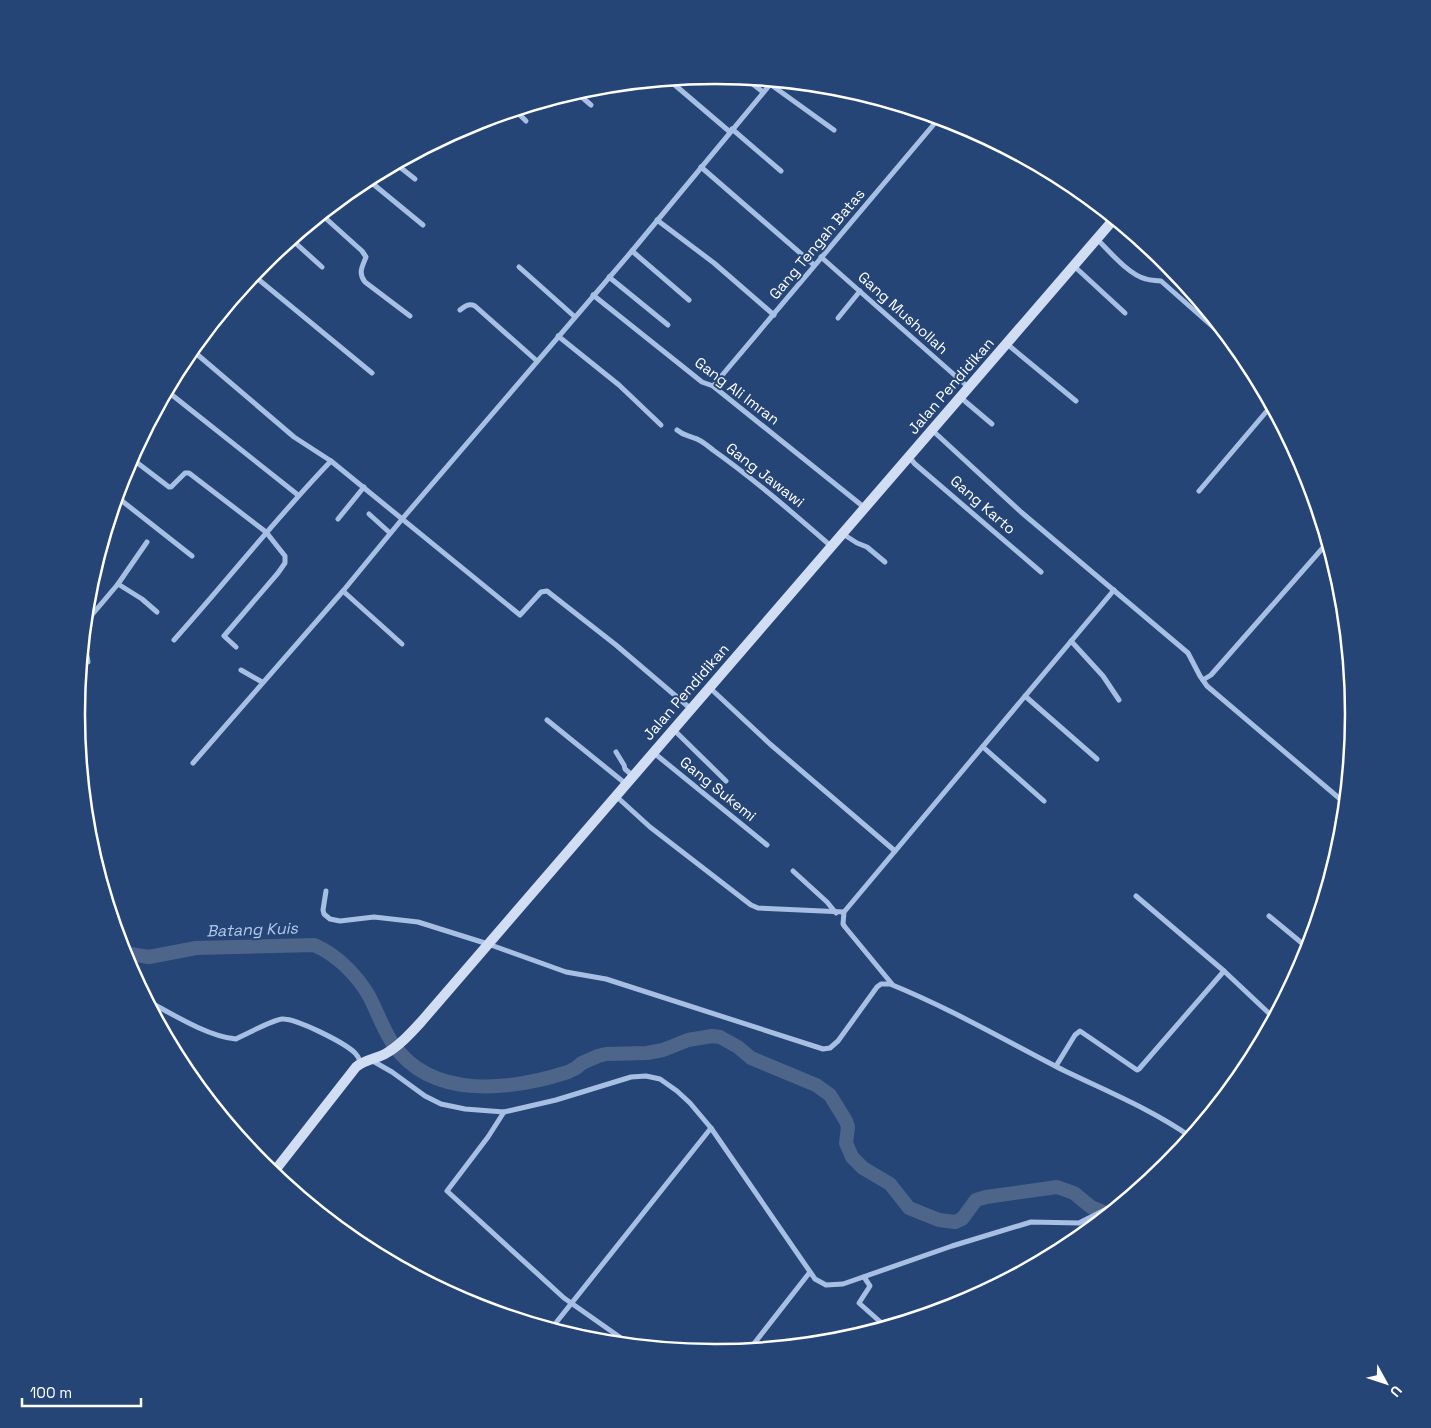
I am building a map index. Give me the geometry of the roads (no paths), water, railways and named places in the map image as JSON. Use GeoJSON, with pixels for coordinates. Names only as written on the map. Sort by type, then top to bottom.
{"type":"FeatureCollection","features":[{"type":"Feature","properties":{"kind":"main road","name":"Jalan Pendidikan"},"geometry":{"type":"LineString","coordinates":[[278,1167],[349,1075],[366,1061],[386,1053],[403,1041],[617,796],[624,782],[634,776],[1110,223]]}},
{"type":"Feature","properties":{"kind":"street"},"geometry":{"type":"LineString","coordinates":[[675,85],[781,170]]}},
{"type":"Feature","properties":{"kind":"street"},"geometry":{"type":"LineString","coordinates":[[754,85],[763,92]]}},
{"type":"Feature","properties":{"kind":"street"},"geometry":{"type":"LineString","coordinates":[[193,763],[343,591],[390,533],[632,251],[768,86]]}},
{"type":"Feature","properties":{"kind":"street"},"geometry":{"type":"LineString","coordinates":[[778,87],[834,130]]}},
{"type":"Feature","properties":{"kind":"street"},"geometry":{"type":"LineString","coordinates":[[583,98],[591,105]]}},
{"type":"Feature","properties":{"kind":"street"},"geometry":{"type":"LineString","coordinates":[[520,115],[526,120]]}},
{"type":"Feature","properties":{"kind":"street","name":"Gang Tengah Batas"},"geometry":{"type":"LineString","coordinates":[[713,386],[935,124]]}},
{"type":"Feature","properties":{"kind":"street"},"geometry":{"type":"LineString","coordinates":[[701,167],[814,265]]}},
{"type":"Feature","properties":{"kind":"street"},"geometry":{"type":"LineString","coordinates":[[400,168],[414,179]]}},
{"type":"Feature","properties":{"kind":"street"},"geometry":{"type":"LineString","coordinates":[[374,185],[423,225]]}},
{"type":"Feature","properties":{"kind":"street"},"geometry":{"type":"LineString","coordinates":[[326,219],[362,251],[366,257],[360,271],[361,277],[365,282],[410,316]]}},
{"type":"Feature","properties":{"kind":"street"},"geometry":{"type":"LineString","coordinates":[[657,220],[714,263],[774,315]]}},
{"type":"Feature","properties":{"kind":"street"},"geometry":{"type":"LineString","coordinates":[[1097,239],[1129,270],[1147,280],[1161,281],[1215,328]]}},
{"type":"Feature","properties":{"kind":"street"},"geometry":{"type":"LineString","coordinates":[[297,243],[322,267]]}},
{"type":"Feature","properties":{"kind":"street"},"geometry":{"type":"LineString","coordinates":[[632,251],[689,300]]}},
{"type":"Feature","properties":{"kind":"street","name":"Gang Mushollah"},"geometry":{"type":"LineString","coordinates":[[821,257],[968,387]]}},
{"type":"Feature","properties":{"kind":"street"},"geometry":{"type":"LineString","coordinates":[[1074,266],[1126,313]]}},
{"type":"Feature","properties":{"kind":"street"},"geometry":{"type":"LineString","coordinates":[[519,267],[575,317]]}},
{"type":"Feature","properties":{"kind":"street"},"geometry":{"type":"LineString","coordinates":[[609,276],[668,325]]}},
{"type":"Feature","properties":{"kind":"street"},"geometry":{"type":"LineString","coordinates":[[259,280],[372,373]]}},
{"type":"Feature","properties":{"kind":"street"},"geometry":{"type":"LineString","coordinates":[[838,318],[860,291]]}},
{"type":"Feature","properties":{"kind":"street","name":"Gang Ali Imran"},"geometry":{"type":"LineString","coordinates":[[593,295],[702,382],[713,386],[866,508]]}},
{"type":"Feature","properties":{"kind":"street"},"geometry":{"type":"LineString","coordinates":[[460,310],[466,305],[471,304],[475,306],[537,361]]}},
{"type":"Feature","properties":{"kind":"street"},"geometry":{"type":"LineString","coordinates":[[558,336],[619,385],[661,425]]}},
{"type":"Feature","properties":{"kind":"street"},"geometry":{"type":"LineString","coordinates":[[1007,343],[1076,401]]}},
{"type":"Feature","properties":{"kind":"street"},"geometry":{"type":"LineString","coordinates":[[198,355],[294,437],[331,460],[520,615],[541,592],[547,591],[616,645],[692,709]]}},
{"type":"Feature","properties":{"kind":"street"},"geometry":{"type":"LineString","coordinates":[[172,395],[298,495]]}},
{"type":"Feature","properties":{"kind":"street"},"geometry":{"type":"LineString","coordinates":[[960,396],[992,424]]}},
{"type":"Feature","properties":{"kind":"street"},"geometry":{"type":"LineString","coordinates":[[1199,491],[1268,411]]}},
{"type":"Feature","properties":{"kind":"street","name":"Gang Jawawi"},"geometry":{"type":"LineString","coordinates":[[677,430],[688,437],[694,438],[772,494],[832,547]]}},
{"type":"Feature","properties":{"kind":"street"},"geometry":{"type":"LineString","coordinates":[[932,430],[1021,512],[1188,653],[1207,686],[1340,799]]}},
{"type":"Feature","properties":{"kind":"street","name":"Gang Karto"},"geometry":{"type":"LineString","coordinates":[[909,457],[1041,572]]}},
{"type":"Feature","properties":{"kind":"street"},"geometry":{"type":"LineString","coordinates":[[174,640],[219,590],[298,495],[331,460]]}},
{"type":"Feature","properties":{"kind":"street"},"geometry":{"type":"LineString","coordinates":[[137,463],[169,488],[185,473],[189,473],[266,532],[284,554],[285,560],[278,573],[224,636],[236,647]]}},
{"type":"Feature","properties":{"kind":"street"},"geometry":{"type":"LineString","coordinates":[[338,519],[364,487]]}},
{"type":"Feature","properties":{"kind":"street"},"geometry":{"type":"LineString","coordinates":[[123,501],[192,556]]}},
{"type":"Feature","properties":{"kind":"street"},"geometry":{"type":"LineString","coordinates":[[369,514],[390,533]]}},
{"type":"Feature","properties":{"kind":"street"},"geometry":{"type":"LineString","coordinates":[[843,534],[867,547],[884,562]]}},
{"type":"Feature","properties":{"kind":"street"},"geometry":{"type":"LineString","coordinates":[[94,614],[118,584],[147,542]]}},
{"type":"Feature","properties":{"kind":"street"},"geometry":{"type":"LineString","coordinates":[[1203,680],[1211,675],[1323,548]]}},
{"type":"Feature","properties":{"kind":"street"},"geometry":{"type":"LineString","coordinates":[[118,584],[142,599],[157,612]]}},
{"type":"Feature","properties":{"kind":"street"},"geometry":{"type":"LineString","coordinates":[[894,986],[843,924],[843,914],[1114,590]]}},
{"type":"Feature","properties":{"kind":"street"},"geometry":{"type":"LineString","coordinates":[[343,591],[402,644]]}},
{"type":"Feature","properties":{"kind":"street"},"geometry":{"type":"LineString","coordinates":[[1071,640],[1103,676],[1120,700]]}},
{"type":"Feature","properties":{"kind":"street"},"geometry":{"type":"LineString","coordinates":[[241,670],[262,682]]}},
{"type":"Feature","properties":{"kind":"street"},"geometry":{"type":"LineString","coordinates":[[710,688],[770,744],[895,851]]}},
{"type":"Feature","properties":{"kind":"street"},"geometry":{"type":"LineString","coordinates":[[1025,696],[1097,759]]}},
{"type":"Feature","properties":{"kind":"street"},"geometry":{"type":"LineString","coordinates":[[547,720],[624,782]]}},
{"type":"Feature","properties":{"kind":"street"},"geometry":{"type":"LineString","coordinates":[[674,730],[726,782]]}},
{"type":"Feature","properties":{"kind":"street"},"geometry":{"type":"LineString","coordinates":[[983,747],[1044,801]]}},
{"type":"Feature","properties":{"kind":"street"},"geometry":{"type":"LineString","coordinates":[[616,752],[624,765],[624,782]]}},
{"type":"Feature","properties":{"kind":"street","name":"Gang Sukemi"},"geometry":{"type":"LineString","coordinates":[[654,753],[767,845]]}},
{"type":"Feature","properties":{"kind":"street"},"geometry":{"type":"LineString","coordinates":[[625,769],[634,776]]}},
{"type":"Feature","properties":{"kind":"street"},"geometry":{"type":"LineString","coordinates":[[617,796],[650,827],[751,905],[758,908],[836,912],[843,914]]}},
{"type":"Feature","properties":{"kind":"street"},"geometry":{"type":"LineString","coordinates":[[793,871],[836,912]]}},
{"type":"Feature","properties":{"kind":"street"},"geometry":{"type":"LineString","coordinates":[[326,891],[323,910],[324,914],[330,919],[340,921],[374,917],[406,920],[488,944],[566,972],[606,979],[823,1049],[830,1048],[838,1042],[877,988],[885,984],[894,986],[961,1016],[1155,1115],[1186,1133]]}},
{"type":"Feature","properties":{"kind":"street"},"geometry":{"type":"LineString","coordinates":[[1136,896],[1224,971],[1269,1014]]}},
{"type":"Feature","properties":{"kind":"street"},"geometry":{"type":"LineString","coordinates":[[1269,916],[1302,943]]}},
{"type":"Feature","properties":{"kind":"street"},"geometry":{"type":"LineString","coordinates":[[1056,1066],[1075,1035],[1080,1031],[1139,1070],[1224,971]]}},
{"type":"Feature","properties":{"kind":"street"},"geometry":{"type":"LineString","coordinates":[[157,1006],[213,1034],[236,1039],[278,1020],[290,1019],[317,1030],[346,1046],[366,1061],[392,1072],[425,1096],[441,1104],[465,1109],[504,1112],[556,1100],[609,1083],[646,1076],[660,1079],[668,1083],[690,1103],[711,1128],[810,1272],[820,1283],[826,1285],[843,1284],[952,1246],[1031,1222],[1078,1223],[1103,1211]]}},
{"type":"Feature","properties":{"kind":"street"},"geometry":{"type":"LineString","coordinates":[[504,1112],[488,1137],[446,1191],[571,1303],[619,1337]]}},
{"type":"Feature","properties":{"kind":"street"},"geometry":{"type":"LineString","coordinates":[[555,1324],[711,1128]]}},
{"type":"Feature","properties":{"kind":"street"},"geometry":{"type":"LineString","coordinates":[[754,1343],[810,1272]]}},
{"type":"Feature","properties":{"kind":"street"},"geometry":{"type":"LineString","coordinates":[[864,1277],[870,1286],[859,1303],[881,1322]]}},
{"type":"Feature","properties":{"kind":"waterway","name":"Batang Kuis"},"geometry":{"type":"LineString","coordinates":[[133,954],[149,957],[196,948],[314,945],[338,960],[358,980],[369,996],[393,1044],[409,1062],[429,1075],[451,1083],[474,1086],[523,1083],[568,1072],[582,1063],[606,1054],[647,1053],[663,1050],[688,1040],[712,1036],[720,1037],[738,1047],[751,1058],[816,1085],[830,1095],[846,1121],[848,1127],[846,1143],[852,1157],[863,1168],[890,1184],[909,1208],[939,1220],[955,1222],[962,1219],[976,1200],[1057,1187],[1074,1193],[1091,1207],[1102,1212]]}}]}
